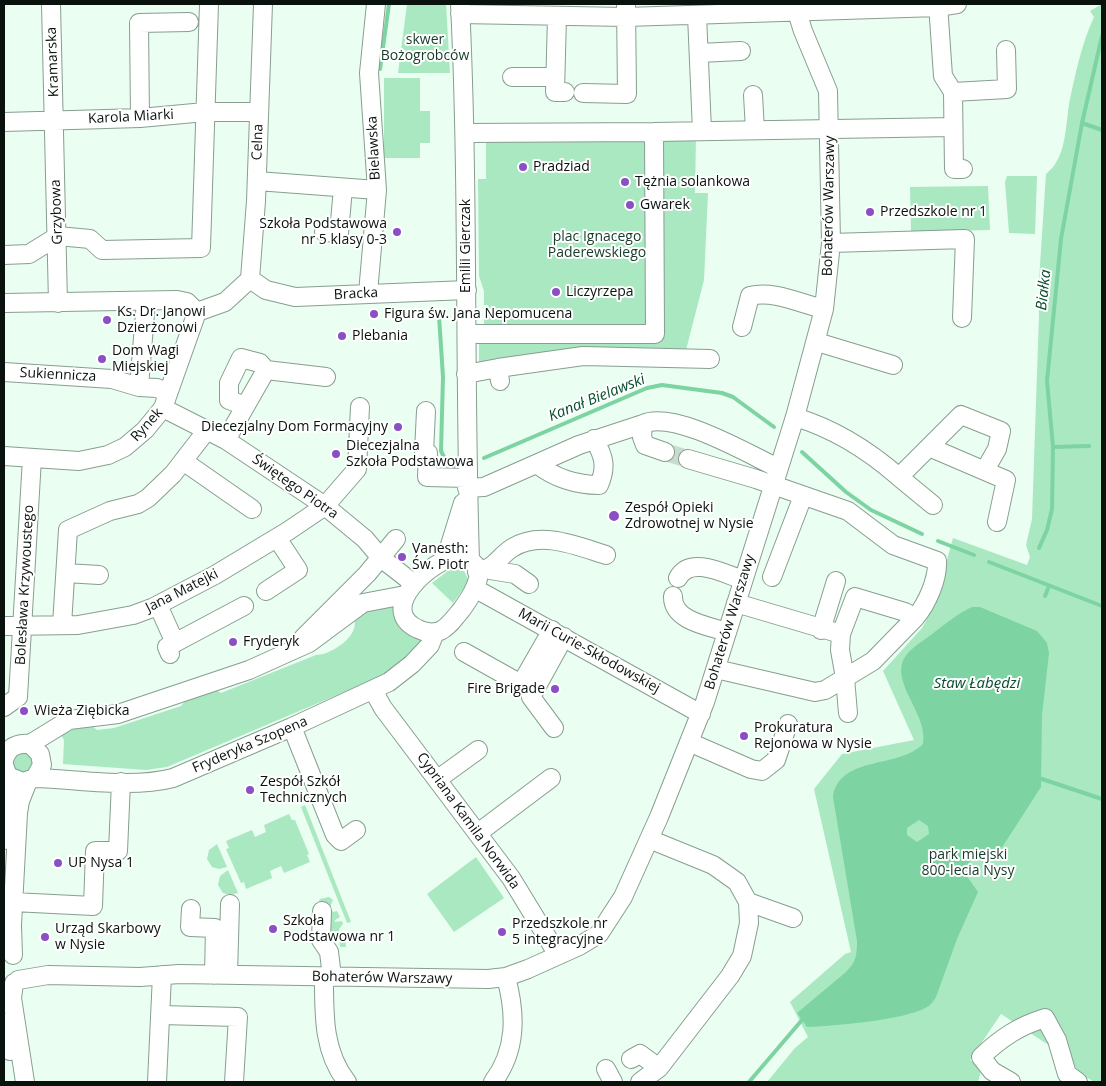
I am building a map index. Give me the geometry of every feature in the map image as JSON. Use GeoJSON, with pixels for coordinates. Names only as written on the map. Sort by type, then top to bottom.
{"type":"FeatureCollection","features":[{"type":"Feature","properties":{"kind":"street","name":"Kramarska"},"geometry":{"type":"LineString","coordinates":[[51,4],[55,120]]}},
{"type":"Feature","properties":{"kind":"street"},"geometry":{"type":"LineString","coordinates":[[4,255],[29,254],[58,241],[90,239],[102,250],[201,248],[209,4]]}},
{"type":"Feature","properties":{"kind":"street","name":"Celna"},"geometry":{"type":"LineString","coordinates":[[250,279],[253,262],[257,181],[263,4]]}},
{"type":"Feature","properties":{"kind":"street","name":"Bielawska"},"geometry":{"type":"LineString","coordinates":[[368,293],[377,190],[369,73],[376,4]]}},
{"type":"Feature","properties":{"kind":"street"},"geometry":{"type":"LineString","coordinates":[[460,9],[557,16],[626,10],[697,15],[796,8],[938,6],[957,4]]}},
{"type":"Feature","properties":{"kind":"street"},"geometry":{"type":"LineString","coordinates":[[938,6],[943,76],[952,92],[954,169],[963,168]]}},
{"type":"Feature","properties":{"kind":"street","name":"Bohaterów Warszawy"},"geometry":{"type":"LineString","coordinates":[[12,970],[48,975],[140,977],[221,975],[506,977],[558,955],[599,934],[623,897],[700,714],[744,580],[817,342],[824,309],[831,243],[828,91],[796,8]]}},
{"type":"Feature","properties":{"kind":"street","name":"Emilii Gierczak"},"geometry":{"type":"LineString","coordinates":[[460,9],[466,133],[467,478],[478,573]]}},
{"type":"Feature","properties":{"kind":"street"},"geometry":{"type":"LineString","coordinates":[[582,93],[627,94],[626,10]]}},
{"type":"Feature","properties":{"kind":"street"},"geometry":{"type":"LineString","coordinates":[[697,15],[702,131]]}},
{"type":"Feature","properties":{"kind":"street"},"geometry":{"type":"LineString","coordinates":[[557,16],[555,92],[565,92]]}},
{"type":"Feature","properties":{"kind":"street"},"geometry":{"type":"LineString","coordinates":[[140,118],[139,23],[189,22]]}},
{"type":"Feature","properties":{"kind":"street"},"geometry":{"type":"LineString","coordinates":[[952,92],[1007,89],[1006,50]]}},
{"type":"Feature","properties":{"kind":"street"},"geometry":{"type":"LineString","coordinates":[[699,53],[741,51]]}},
{"type":"Feature","properties":{"kind":"street"},"geometry":{"type":"LineString","coordinates":[[512,77],[555,77]]}},
{"type":"Feature","properties":{"kind":"street"},"geometry":{"type":"LineString","coordinates":[[753,95],[755,130]]}},
{"type":"Feature","properties":{"kind":"street","name":"Karola Miarki"},"geometry":{"type":"LineString","coordinates":[[4,122],[140,118],[206,112],[259,112]]}},
{"type":"Feature","properties":{"kind":"street","name":"Grzybowa"},"geometry":{"type":"LineString","coordinates":[[55,120],[58,303]]}},
{"type":"Feature","properties":{"kind":"street"},"geometry":{"type":"LineString","coordinates":[[466,133],[953,127]]}},
{"type":"Feature","properties":{"kind":"street"},"geometry":{"type":"LineString","coordinates":[[466,334],[655,334],[654,132]]}},
{"type":"Feature","properties":{"kind":"street"},"geometry":{"type":"LineString","coordinates":[[257,181],[377,190]]}},
{"type":"Feature","properties":{"kind":"street"},"geometry":{"type":"LineString","coordinates":[[324,232],[339,233],[342,188]]}},
{"type":"Feature","properties":{"kind":"street"},"geometry":{"type":"LineString","coordinates":[[831,243],[965,239],[962,318]]}},
{"type":"Feature","properties":{"kind":"street"},"geometry":{"type":"LineString","coordinates":[[4,303],[187,302],[197,312],[224,302],[250,279]]}},
{"type":"Feature","properties":{"kind":"street","name":"Bracka"},"geometry":{"type":"LineString","coordinates":[[250,279],[266,290],[295,297],[467,290]]}},
{"type":"Feature","properties":{"kind":"street"},"geometry":{"type":"LineString","coordinates":[[742,327],[750,296],[759,294],[788,299],[824,309]]}},
{"type":"Feature","properties":{"kind":"street"},"geometry":{"type":"LineString","coordinates":[[139,387],[146,301]]}},
{"type":"Feature","properties":{"kind":"street","name":"Rynek"},"geometry":{"type":"LineString","coordinates":[[4,456],[79,461],[108,456],[137,438],[166,401],[197,312]]}},
{"type":"Feature","properties":{"kind":"street"},"geometry":{"type":"LineString","coordinates":[[817,342],[893,365]]}},
{"type":"Feature","properties":{"kind":"street"},"geometry":{"type":"LineString","coordinates":[[466,374],[499,375],[583,356],[710,359]]}},
{"type":"Feature","properties":{"kind":"street"},"geometry":{"type":"LineString","coordinates":[[245,406],[228,400],[229,383],[241,358],[260,363],[266,370],[326,377]]}},
{"type":"Feature","properties":{"kind":"street"},"geometry":{"type":"LineString","coordinates":[[226,440],[266,370]]}},
{"type":"Feature","properties":{"kind":"street","name":"Sukiennicza"},"geometry":{"type":"LineString","coordinates":[[4,372],[112,379],[139,387]]}},
{"type":"Feature","properties":{"kind":"street","name":"Świętego Piotra"},"geometry":{"type":"LineString","coordinates":[[139,387],[157,388],[166,401],[207,430],[226,440],[325,506],[365,539],[409,589]]}},
{"type":"Feature","properties":{"kind":"street","name":"Jana Matejki"},"geometry":{"type":"LineString","coordinates":[[4,626],[62,625],[114,620],[158,605],[277,538],[325,506],[357,469],[360,407]]}},
{"type":"Feature","properties":{"kind":"street"},"geometry":{"type":"LineString","coordinates":[[426,412],[424,452],[428,453],[427,477],[467,478],[484,487],[594,439],[652,420],[662,421],[714,436],[803,496],[848,511],[893,545],[937,562],[937,573],[921,611],[915,618],[873,661],[825,690],[816,692],[716,669]]}},
{"type":"Feature","properties":{"kind":"street"},"geometry":{"type":"LineString","coordinates":[[899,478],[961,415],[1001,431],[997,449],[985,470]]}},
{"type":"Feature","properties":{"kind":"street"},"geometry":{"type":"LineString","coordinates":[[795,417],[838,434],[862,447],[932,505]]}},
{"type":"Feature","properties":{"kind":"street"},"geometry":{"type":"LineString","coordinates":[[643,424],[642,438],[645,445],[665,452]]}},
{"type":"Feature","properties":{"kind":"street"},"geometry":{"type":"LineString","coordinates":[[62,625],[68,530],[110,511],[143,501],[173,474],[207,430]]}},
{"type":"Feature","properties":{"kind":"street"},"geometry":{"type":"LineString","coordinates":[[537,464],[549,474],[588,485],[599,486],[604,474],[604,460],[594,439]]}},
{"type":"Feature","properties":{"kind":"street"},"geometry":{"type":"LineString","coordinates":[[929,447],[1006,480],[997,522]]}},
{"type":"Feature","properties":{"kind":"street","name":"Bolesława Krzywoustego"},"geometry":{"type":"LineString","coordinates":[[5,707],[18,696],[32,458]]}},
{"type":"Feature","properties":{"kind":"street"},"geometry":{"type":"LineString","coordinates":[[688,459],[776,476]]}},
{"type":"Feature","properties":{"kind":"street"},"geometry":{"type":"LineString","coordinates":[[183,461],[252,509]]}},
{"type":"Feature","properties":{"kind":"street","name":"Emilii Gierczak"},"geometry":{"type":"LineString","coordinates":[[446,558],[467,478]]}},
{"type":"Feature","properties":{"kind":"street"},"geometry":{"type":"LineString","coordinates":[[772,577],[803,496]]}},
{"type":"Feature","properties":{"kind":"street"},"geometry":{"type":"LineString","coordinates":[[266,591],[298,570],[277,538]]}},
{"type":"Feature","properties":{"kind":"street"},"geometry":{"type":"LineString","coordinates":[[288,653],[381,558],[396,539]]}},
{"type":"Feature","properties":{"kind":"street"},"geometry":{"type":"LineString","coordinates":[[409,589],[402,604],[406,618],[414,628],[423,632],[435,632],[445,628],[453,620],[478,573],[512,548],[529,542],[554,540],[606,555]]}},
{"type":"Feature","properties":{"kind":"street"},"geometry":{"type":"LineString","coordinates":[[4,840],[6,752],[17,743],[69,720],[107,716],[150,704],[232,676],[288,653],[330,630],[363,603],[409,589],[446,558],[458,556],[478,573],[515,574],[529,584]]}},
{"type":"Feature","properties":{"kind":"street"},"geometry":{"type":"LineString","coordinates":[[678,578],[686,570],[699,566],[744,580]]}},
{"type":"Feature","properties":{"kind":"street"},"geometry":{"type":"LineString","coordinates":[[66,573],[98,575]]}},
{"type":"Feature","properties":{"kind":"street","name":"Marii Curie-Skłodowskiej"},"geometry":{"type":"LineString","coordinates":[[478,573],[558,633],[700,714]]}},
{"type":"Feature","properties":{"kind":"street"},"geometry":{"type":"LineString","coordinates":[[821,630],[836,581]]}},
{"type":"Feature","properties":{"kind":"street"},"geometry":{"type":"LineString","coordinates":[[673,596],[674,605],[682,616],[727,632]]}},
{"type":"Feature","properties":{"kind":"street"},"geometry":{"type":"LineString","coordinates":[[848,713],[840,650],[841,634],[855,597],[905,612],[915,618]]}},
{"type":"Feature","properties":{"kind":"street"},"geometry":{"type":"LineString","coordinates":[[736,603],[821,630],[841,634]]}},
{"type":"Feature","properties":{"kind":"street"},"geometry":{"type":"LineString","coordinates":[[158,605],[172,648],[244,606]]}},
{"type":"Feature","properties":{"kind":"street","name":"Fryderyka Szopena"},"geometry":{"type":"LineString","coordinates":[[32,780],[158,782],[173,778],[292,727],[389,682],[412,664],[430,645],[435,632]]}},
{"type":"Feature","properties":{"kind":"street"},"geometry":{"type":"LineString","coordinates":[[464,652],[521,684],[558,633]]}},
{"type":"Feature","properties":{"kind":"street"},"geometry":{"type":"LineString","coordinates":[[554,728],[531,697],[558,633]]}},
{"type":"Feature","properties":{"kind":"street","name":"Cypriana Kamila Norwida"},"geometry":{"type":"LineString","coordinates":[[373,690],[383,708],[511,878],[558,955]]}},
{"type":"Feature","properties":{"kind":"street"},"geometry":{"type":"LineString","coordinates":[[689,742],[751,769],[762,771],[776,760],[788,724]]}},
{"type":"Feature","properties":{"kind":"street"},"geometry":{"type":"LineString","coordinates":[[292,727],[335,834],[340,841],[356,830]]}},
{"type":"Feature","properties":{"kind":"street"},"geometry":{"type":"LineString","coordinates":[[17,743],[38,750],[42,758],[40,772],[32,780],[20,802],[13,907],[12,998],[25,1082]]}},
{"type":"Feature","properties":{"kind":"street"},"geometry":{"type":"LineString","coordinates":[[438,779],[478,750]]}},
{"type":"Feature","properties":{"kind":"street"},"geometry":{"type":"LineString","coordinates":[[5,767],[18,781],[32,780]]}},
{"type":"Feature","properties":{"kind":"street"},"geometry":{"type":"LineString","coordinates":[[478,833],[551,778]]}},
{"type":"Feature","properties":{"kind":"street"},"geometry":{"type":"LineString","coordinates":[[13,907],[93,906],[95,850],[118,851],[121,782]]}},
{"type":"Feature","properties":{"kind":"street"},"geometry":{"type":"LineString","coordinates":[[640,1082],[650,1077],[659,1068],[730,976],[742,956],[748,932],[748,902],[737,882],[713,865],[649,839]]}},
{"type":"Feature","properties":{"kind":"street"},"geometry":{"type":"LineString","coordinates":[[748,902],[793,918]]}},
{"type":"Feature","properties":{"kind":"street"},"geometry":{"type":"LineString","coordinates":[[221,975],[230,904]]}},
{"type":"Feature","properties":{"kind":"street"},"geometry":{"type":"LineString","coordinates":[[13,907],[72,915]]}},
{"type":"Feature","properties":{"kind":"street"},"geometry":{"type":"LineString","coordinates":[[191,909],[190,927],[215,928],[221,975]]}},
{"type":"Feature","properties":{"kind":"street"},"geometry":{"type":"LineString","coordinates":[[322,911],[322,940],[329,952],[325,1025],[328,1043],[340,1073],[347,1082]]}},
{"type":"Feature","properties":{"kind":"street"},"geometry":{"type":"LineString","coordinates":[[157,1082],[162,975]]}},
{"type":"Feature","properties":{"kind":"street"},"geometry":{"type":"LineString","coordinates":[[493,1082],[507,1056],[514,1028],[514,1014],[506,977]]}},
{"type":"Feature","properties":{"kind":"street"},"geometry":{"type":"LineString","coordinates":[[161,1015],[238,1017],[234,1082]]}},
{"type":"Feature","properties":{"kind":"street"},"geometry":{"type":"LineString","coordinates":[[1011,1082],[992,1070],[981,1057],[1000,1039],[1022,1025],[1045,1018],[1057,1040],[1067,1079]]}},
{"type":"Feature","properties":{"kind":"street"},"geometry":{"type":"LineString","coordinates":[[4,1023],[7,1050],[18,1082]]}},
{"type":"Feature","properties":{"kind":"street"},"geometry":{"type":"LineString","coordinates":[[631,1060],[640,1054],[659,1068]]}},
{"type":"Feature","properties":{"kind":"green space","name":"skwer Bożogrobców"},"geometry":{"type":"Polygon","coordinates":[[[407,4],[446,4],[450,73],[398,73],[407,4]]]}},
{"type":"Feature","properties":{"kind":"green space","name":"park miejski 800-lecia Nysy"},"geometry":{"type":"Polygon","coordinates":[[[1102,4],[1102,1082],[1094,1082],[1080,1073],[1067,1057],[1001,1014],[970,1060],[982,1067],[978,1082],[767,1082],[795,1048],[808,1037],[790,1002],[845,954],[851,952],[814,789],[842,754],[914,740],[883,671],[922,628],[934,607],[953,538],[1027,565],[1030,557],[1026,545],[1032,519],[1039,315],[1038,295],[1046,174],[1053,167],[1062,149],[1077,68],[1094,17],[1090,11],[1102,4]]]}},
{"type":"Feature","properties":{"kind":"green space"},"geometry":{"type":"Polygon","coordinates":[[[384,78],[420,78],[420,111],[430,111],[430,143],[420,143],[420,158],[384,158],[384,78]]]}},
{"type":"Feature","properties":{"kind":"green space","name":"plac Ignacego Paderewskiego"},"geometry":{"type":"Polygon","coordinates":[[[696,136],[695,193],[708,193],[704,280],[685,354],[479,368],[479,345],[484,331],[484,318],[488,318],[488,305],[484,305],[484,291],[479,276],[478,179],[486,179],[486,137],[696,136]]]}},
{"type":"Feature","properties":{"kind":"green space"},"geometry":{"type":"Polygon","coordinates":[[[1007,176],[1037,176],[1035,234],[1009,233],[1005,182],[1007,176]]]}},
{"type":"Feature","properties":{"kind":"green space"},"geometry":{"type":"Polygon","coordinates":[[[988,186],[990,230],[911,232],[910,187],[988,186]]]}},
{"type":"Feature","properties":{"kind":"green space"},"geometry":{"type":"Polygon","coordinates":[[[453,567],[463,569],[469,581],[453,603],[432,583],[453,567]]]}},
{"type":"Feature","properties":{"kind":"green space"},"geometry":{"type":"Polygon","coordinates":[[[395,604],[424,640],[403,663],[357,692],[349,690],[167,767],[146,770],[63,764],[64,740],[61,735],[70,730],[92,726],[97,730],[114,728],[181,706],[186,700],[216,690],[221,693],[316,655],[329,652],[349,638],[355,625],[354,619],[373,607],[395,604]]]}},
{"type":"Feature","properties":{"kind":"green space"},"geometry":{"type":"Polygon","coordinates":[[[18,752],[29,752],[35,762],[27,774],[14,770],[12,760],[18,752]]]}},
{"type":"Feature","properties":{"kind":"green space"},"geometry":{"type":"Polygon","coordinates":[[[305,805],[351,922],[347,923],[301,807],[305,805]]]}},
{"type":"Feature","properties":{"kind":"green space"},"geometry":{"type":"Polygon","coordinates":[[[289,814],[292,820],[295,820],[309,854],[307,855],[310,862],[284,873],[281,866],[270,871],[272,878],[246,889],[244,882],[241,883],[226,849],[229,848],[226,841],[252,830],[255,837],[266,832],[264,825],[289,814]]]}},
{"type":"Feature","properties":{"kind":"green space"},"geometry":{"type":"Polygon","coordinates":[[[217,844],[227,867],[219,869],[212,867],[207,859],[209,850],[217,844]]]}},
{"type":"Feature","properties":{"kind":"green space"},"geometry":{"type":"Polygon","coordinates":[[[476,857],[504,898],[454,932],[427,894],[476,857]]]}},
{"type":"Feature","properties":{"kind":"green space"},"geometry":{"type":"Polygon","coordinates":[[[228,870],[238,893],[230,895],[223,893],[218,885],[220,876],[228,870]]]}},
{"type":"Feature","properties":{"kind":"green space"},"geometry":{"type":"Polygon","coordinates":[[[329,897],[333,900],[330,907],[333,912],[337,911],[340,917],[335,922],[342,921],[343,924],[339,929],[340,933],[345,933],[346,947],[340,947],[339,935],[333,939],[326,935],[318,903],[320,899],[329,897]]]}},
{"type":"Feature","properties":{"kind":"water","name":"Staw Łabędzi"},"geometry":{"type":"Polygon","coordinates":[[[972,607],[980,607],[1037,631],[1047,643],[1049,653],[1042,715],[1041,787],[999,852],[973,856],[964,872],[978,892],[957,939],[936,997],[931,1004],[915,1012],[885,1019],[807,1027],[797,1013],[846,972],[854,961],[857,950],[833,797],[838,784],[846,775],[858,768],[900,757],[912,752],[923,744],[920,722],[905,688],[901,667],[905,657],[912,649],[972,607]],[[919,820],[907,828],[907,835],[917,842],[929,834],[928,826],[919,820]]]}},
{"type":"Feature","properties":{"kind":"waterway","name":"Kanał Bielawski"},"geometry":{"type":"LineString","coordinates":[[380,69],[389,4]]}},
{"type":"Feature","properties":{"kind":"waterway","name":"Białka"},"geometry":{"type":"LineString","coordinates":[[1039,548],[1047,530],[1052,509],[1053,447],[1047,381],[1061,239],[1082,123],[1102,36]]}},
{"type":"Feature","properties":{"kind":"waterway"},"geometry":{"type":"LineString","coordinates":[[1082,123],[1102,130]]}},
{"type":"Feature","properties":{"kind":"waterway","name":"Kanał Bielawski"},"geometry":{"type":"LineString","coordinates":[[439,316],[443,377],[441,451],[447,463],[454,466]]}},
{"type":"Feature","properties":{"kind":"waterway","name":"Kanał Bielawski"},"geometry":{"type":"LineString","coordinates":[[484,458],[647,388],[662,385],[722,393],[733,397],[774,427]]}},
{"type":"Feature","properties":{"kind":"waterway"},"geometry":{"type":"LineString","coordinates":[[1053,447],[1089,446]]}},
{"type":"Feature","properties":{"kind":"waterway","name":"Kanał Bielawski"},"geometry":{"type":"LineString","coordinates":[[802,452],[846,492],[871,510],[922,534]]}},
{"type":"Feature","properties":{"kind":"waterway","name":"Kanał Bielawski"},"geometry":{"type":"LineString","coordinates":[[938,541],[974,555]]}},
{"type":"Feature","properties":{"kind":"waterway","name":"Białka"},"geometry":{"type":"LineString","coordinates":[[989,562],[1102,606]]}},
{"type":"Feature","properties":{"kind":"waterway"},"geometry":{"type":"LineString","coordinates":[[1045,596],[1049,586]]}},
{"type":"Feature","properties":{"kind":"waterway"},"geometry":{"type":"LineString","coordinates":[[1042,779],[1102,799]]}},
{"type":"Feature","properties":{"kind":"waterway"},"geometry":{"type":"LineString","coordinates":[[749,1082],[802,1020]]}},
{"type":"Feature","properties":{"kind":"tunnel"},"geometry":{"type":"LineString","coordinates":[[665,452],[688,459]]}},
{"type":"Feature","properties":{"kind":"place","name":"Pradziad"},"geometry":{"type":"Point","coordinates":[523,167]}},
{"type":"Feature","properties":{"kind":"place","name":"Tężnia solankowa"},"geometry":{"type":"Point","coordinates":[625,182]}},
{"type":"Feature","properties":{"kind":"place","name":"Gwarek"},"geometry":{"type":"Point","coordinates":[630,205]}},
{"type":"Feature","properties":{"kind":"place","name":"Przedszkole nr 1"},"geometry":{"type":"Point","coordinates":[870,212]}},
{"type":"Feature","properties":{"kind":"place","name":"Szkoła Podstawowa nr 5 klasy 0-3"},"geometry":{"type":"Point","coordinates":[397,232]}},
{"type":"Feature","properties":{"kind":"place","name":"Liczyrzepa"},"geometry":{"type":"Point","coordinates":[556,292]}},
{"type":"Feature","properties":{"kind":"place","name":"Figura św. Jana Nepomucena"},"geometry":{"type":"Point","coordinates":[374,314]}},
{"type":"Feature","properties":{"kind":"place","name":"Ks. Dr. Janowi Dzierżonowi"},"geometry":{"type":"Point","coordinates":[107,320]}},
{"type":"Feature","properties":{"kind":"place","name":"Plebania"},"geometry":{"type":"Point","coordinates":[342,336]}},
{"type":"Feature","properties":{"kind":"place","name":"Dom Wagi Miejskiej"},"geometry":{"type":"Point","coordinates":[102,359]}},
{"type":"Feature","properties":{"kind":"place","name":"Diecezjalny Dom Formacyjny"},"geometry":{"type":"Point","coordinates":[398,427]}},
{"type":"Feature","properties":{"kind":"place","name":"Diecezjalna Szkoła Podstawowa"},"geometry":{"type":"Point","coordinates":[336,454]}},
{"type":"Feature","properties":{"kind":"place","name":"Zespół Opieki Zdrowotnej w Nysie"},"geometry":{"type":"Point","coordinates":[614,516]}},
{"type":"Feature","properties":{"kind":"place","name":"Vanesth: Św. Piotr"},"geometry":{"type":"Point","coordinates":[402,557]}},
{"type":"Feature","properties":{"kind":"place","name":"Fryderyk"},"geometry":{"type":"Point","coordinates":[233,642]}},
{"type":"Feature","properties":{"kind":"place","name":"Fire Brigade"},"geometry":{"type":"Point","coordinates":[555,689]}},
{"type":"Feature","properties":{"kind":"place","name":"Wieża Ziębicka"},"geometry":{"type":"Point","coordinates":[24,711]}},
{"type":"Feature","properties":{"kind":"place","name":"Prokuratura Rejonowa w Nysie"},"geometry":{"type":"Point","coordinates":[744,736]}},
{"type":"Feature","properties":{"kind":"place","name":"Zespół Szkół Technicznych"},"geometry":{"type":"Point","coordinates":[250,790]}},
{"type":"Feature","properties":{"kind":"place","name":"UP Nysa 1"},"geometry":{"type":"Point","coordinates":[58,863]}},
{"type":"Feature","properties":{"kind":"place","name":"Szkoła Podstawowa nr 1"},"geometry":{"type":"Point","coordinates":[273,929]}},
{"type":"Feature","properties":{"kind":"place","name":"Przedszkole nr 5 integracyjne"},"geometry":{"type":"Point","coordinates":[502,932]}},
{"type":"Feature","properties":{"kind":"place","name":"Urząd Skarbowy w Nysie"},"geometry":{"type":"Point","coordinates":[45,937]}}]}
